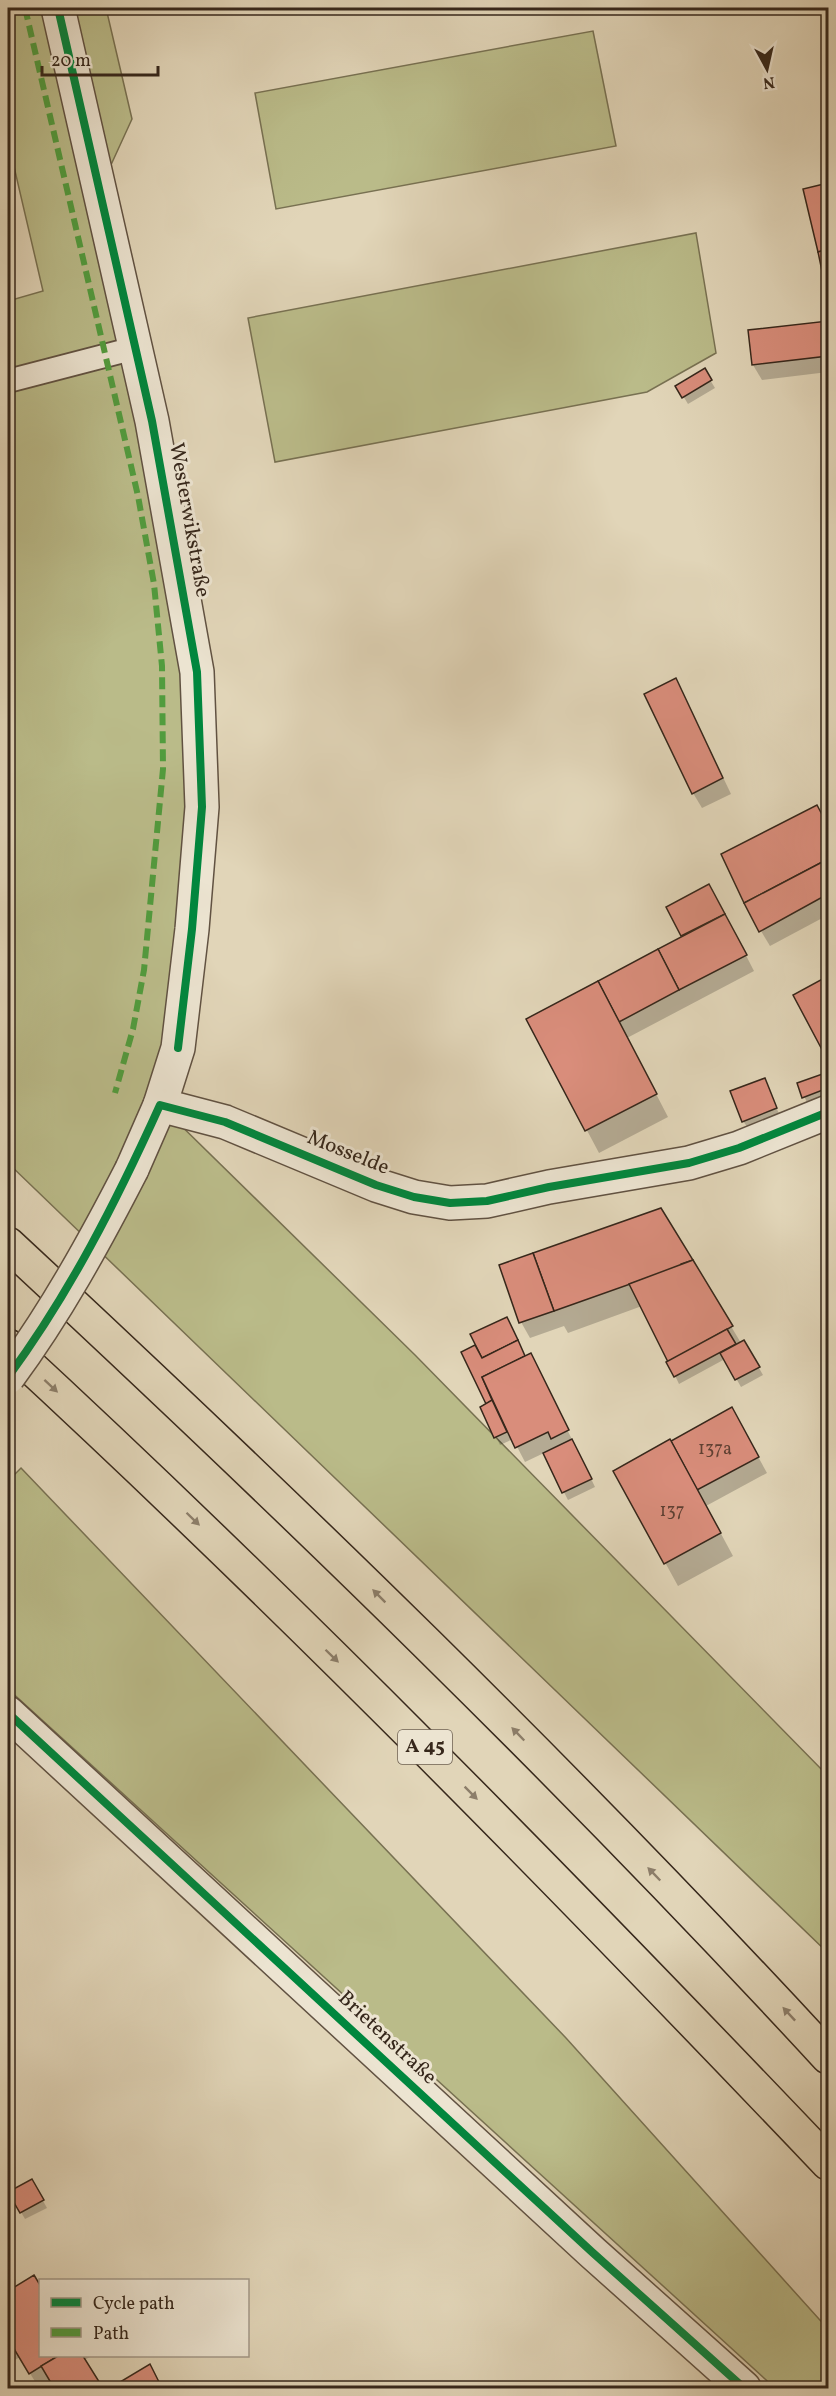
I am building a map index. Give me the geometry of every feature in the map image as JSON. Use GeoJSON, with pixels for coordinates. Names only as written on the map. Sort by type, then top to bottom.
{"type":"FeatureCollection","features":[{"type":"Feature","properties":{"kind":"highway"},"geometry":{"type":"LineString","coordinates":[[8,1244],[181,1406],[489,1705],[751,1973],[828,2057]]}},
{"type":"Feature","properties":{"kind":"highway","name":"A 45"},"geometry":{"type":"LineString","coordinates":[[8,1346],[148,1475],[419,1742],[585,1908],[828,2163]]}},
{"type":"Feature","properties":{"kind":"street","name":"Westerwikstraße"},"geometry":{"type":"LineString","coordinates":[[57,8],[152,421],[196,672],[202,807],[192,929],[178,1048],[160,1105]]}},
{"type":"Feature","properties":{"kind":"street","name":"Mosselde"},"geometry":{"type":"LineString","coordinates":[[160,1105],[225,1122],[376,1185],[414,1197],[450,1203],[487,1201],[549,1187],[689,1163],[740,1148],[828,1112]]}},
{"type":"Feature","properties":{"kind":"street"},"geometry":{"type":"LineString","coordinates":[[8,1377],[76,1272],[132,1168],[160,1105]]}},
{"type":"Feature","properties":{"kind":"street","name":"Brietenstraße"},"geometry":{"type":"LineString","coordinates":[[8,1713],[575,2236],[744,2388]]}},
{"type":"Feature","properties":{"kind":"lane"},"geometry":{"type":"LineString","coordinates":[[8,381],[135,348]]}},
{"type":"Feature","properties":{"kind":"green space"},"geometry":{"type":"Polygon","coordinates":[[[8,8],[106,8],[132,119],[99,191],[113,255],[202,807],[160,1105],[415,1355],[828,1776],[828,1953],[8,1163],[8,301],[43,291],[8,141],[8,8]]]}},
{"type":"Feature","properties":{"kind":"green space"},"geometry":{"type":"Polygon","coordinates":[[[593,31],[616,146],[276,209],[255,93],[593,31]]]}},
{"type":"Feature","properties":{"kind":"green space"},"geometry":{"type":"Polygon","coordinates":[[[696,233],[716,353],[647,392],[275,462],[248,318],[696,233]]]}},
{"type":"Feature","properties":{"kind":"green space"},"geometry":{"type":"Polygon","coordinates":[[[21,1468],[566,2038],[828,2329],[828,2388],[775,2388],[8,1689],[8,1481],[21,1468]]]}},
{"type":"Feature","properties":{"kind":"building"},"geometry":{"type":"Polygon","coordinates":[[[828,183],[828,249],[818,252],[803,189],[828,183]]]}},
{"type":"Feature","properties":{"kind":"building"},"geometry":{"type":"Polygon","coordinates":[[[828,249],[828,274],[823,276],[818,252],[828,249]]]}},
{"type":"Feature","properties":{"kind":"building"},"geometry":{"type":"Polygon","coordinates":[[[828,321],[828,356],[752,365],[748,330],[828,321]]]}},
{"type":"Feature","properties":{"kind":"building"},"geometry":{"type":"Polygon","coordinates":[[[705,368],[712,380],[682,398],[675,386],[705,368]]]}},
{"type":"Feature","properties":{"kind":"building"},"geometry":{"type":"Polygon","coordinates":[[[676,678],[723,778],[692,794],[644,694],[676,678]]]}},
{"type":"Feature","properties":{"kind":"building"},"geometry":{"type":"Polygon","coordinates":[[[817,805],[828,826],[828,859],[744,903],[721,854],[817,805]]]}},
{"type":"Feature","properties":{"kind":"building"},"geometry":{"type":"Polygon","coordinates":[[[828,859],[828,894],[759,932],[744,903],[828,859]]]}},
{"type":"Feature","properties":{"kind":"building"},"geometry":{"type":"Polygon","coordinates":[[[709,884],[725,914],[681,936],[666,907],[709,884]]]}},
{"type":"Feature","properties":{"kind":"building"},"geometry":{"type":"Polygon","coordinates":[[[725,914],[747,955],[679,990],[658,949],[725,914]]]}},
{"type":"Feature","properties":{"kind":"building"},"geometry":{"type":"Polygon","coordinates":[[[658,949],[679,990],[619,1022],[598,981],[658,949]]]}},
{"type":"Feature","properties":{"kind":"building"},"geometry":{"type":"Polygon","coordinates":[[[828,976],[828,1061],[793,995],[828,976]]]}},
{"type":"Feature","properties":{"kind":"building"},"geometry":{"type":"Polygon","coordinates":[[[598,981],[657,1094],[585,1131],[526,1019],[598,981]]]}},
{"type":"Feature","properties":{"kind":"building"},"geometry":{"type":"Polygon","coordinates":[[[828,1072],[828,1088],[802,1098],[797,1083],[828,1072]]]}},
{"type":"Feature","properties":{"kind":"building"},"geometry":{"type":"Polygon","coordinates":[[[765,1078],[777,1108],[742,1122],[730,1091],[765,1078]]]}},
{"type":"Feature","properties":{"kind":"building"},"geometry":{"type":"Polygon","coordinates":[[[661,1208],[693,1260],[554,1311],[533,1253],[661,1208]]]}},
{"type":"Feature","properties":{"kind":"building"},"geometry":{"type":"Polygon","coordinates":[[[533,1253],[554,1311],[519,1323],[499,1265],[533,1253]]]}},
{"type":"Feature","properties":{"kind":"building"},"geometry":{"type":"Polygon","coordinates":[[[693,1260],[733,1326],[668,1362],[629,1284],[693,1260]]]}},
{"type":"Feature","properties":{"kind":"building"},"geometry":{"type":"Polygon","coordinates":[[[507,1317],[518,1340],[482,1358],[470,1334],[507,1317]]]}},
{"type":"Feature","properties":{"kind":"building"},"geometry":{"type":"Polygon","coordinates":[[[727,1329],[736,1344],[674,1377],[666,1362],[727,1329]]]}},
{"type":"Feature","properties":{"kind":"building"},"geometry":{"type":"Polygon","coordinates":[[[518,1340],[525,1356],[482,1377],[492,1400],[486,1404],[461,1352],[475,1345],[482,1358],[518,1340]]]}},
{"type":"Feature","properties":{"kind":"building"},"geometry":{"type":"Polygon","coordinates":[[[744,1340],[760,1367],[735,1380],[720,1353],[744,1340]]]}},
{"type":"Feature","properties":{"kind":"building"},"geometry":{"type":"Polygon","coordinates":[[[531,1353],[569,1430],[551,1439],[548,1432],[515,1448],[482,1377],[531,1353]]]}},
{"type":"Feature","properties":{"kind":"building"},"geometry":{"type":"Polygon","coordinates":[[[492,1400],[507,1432],[494,1438],[480,1407],[492,1400]]]}},
{"type":"Feature","properties":{"kind":"building"},"geometry":{"type":"Polygon","coordinates":[[[732,1407],[759,1457],[697,1490],[671,1441],[732,1407]]]}},
{"type":"Feature","properties":{"kind":"building"},"geometry":{"type":"Polygon","coordinates":[[[572,1439],[592,1479],[562,1493],[543,1453],[572,1439]]]}},
{"type":"Feature","properties":{"kind":"building"},"geometry":{"type":"Polygon","coordinates":[[[670,1439],[721,1533],[664,1564],[613,1471],[670,1439]]]}},
{"type":"Feature","properties":{"kind":"building"},"geometry":{"type":"Polygon","coordinates":[[[32,2179],[44,2200],[20,2213],[8,2192],[32,2179]]]}},
{"type":"Feature","properties":{"kind":"building"},"geometry":{"type":"Polygon","coordinates":[[[34,2275],[39,2283],[39,2357],[56,2357],[29,2374],[10,2342],[8,2343],[8,2291],[34,2275]]]}},
{"type":"Feature","properties":{"kind":"building"},"geometry":{"type":"Polygon","coordinates":[[[56,2357],[84,2357],[103,2388],[54,2388],[41,2366],[56,2357]]]}},
{"type":"Feature","properties":{"kind":"building"},"geometry":{"type":"Polygon","coordinates":[[[150,2364],[162,2388],[110,2388],[150,2364]]]}},
{"type":"Feature","properties":{"kind":"marked path"},"geometry":{"type":"LineString","coordinates":[[25,8],[138,496],[154,584],[162,666],[163,769],[144,970],[133,1029],[115,1093]]}},
{"type":"Feature","properties":{"kind":"marked path"},"geometry":{"type":"LineString","coordinates":[[8,2377],[15,2388]]}},
{"type":"Feature","properties":{"kind":"cycle path"},"geometry":{"type":"LineString","coordinates":[[58,8],[152,421],[197,672],[202,807],[192,929],[178,1048]]}},
{"type":"Feature","properties":{"kind":"cycle path"},"geometry":{"type":"LineString","coordinates":[[8,1377],[72,1279],[127,1176],[160,1105],[225,1122],[376,1185],[414,1197],[450,1203],[487,1201],[549,1187],[689,1163],[739,1148],[828,1112]]}},
{"type":"Feature","properties":{"kind":"cycle path"},"geometry":{"type":"LineString","coordinates":[[8,1713],[592,2252],[744,2388]]}}]}
